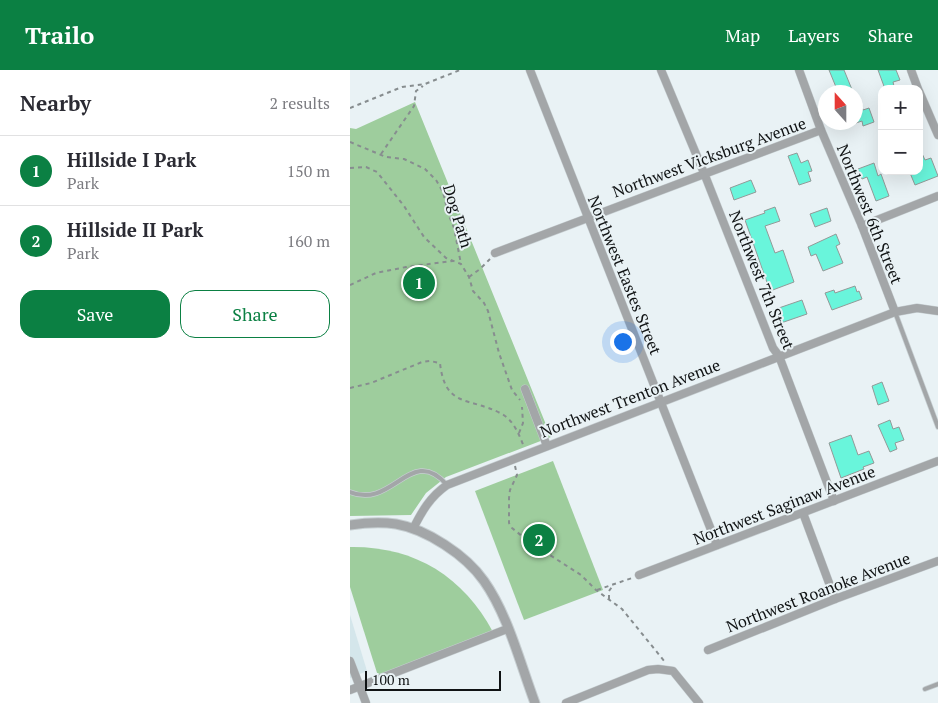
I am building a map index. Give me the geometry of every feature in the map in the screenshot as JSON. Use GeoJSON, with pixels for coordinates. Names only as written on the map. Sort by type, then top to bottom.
{"type":"FeatureCollection","features":[{"type":"Feature","properties":{"kind":"street","name":"Northwest Eastes Street"},"geometry":{"type":"LineString","coordinates":[[530,70],[717,545]]}},
{"type":"Feature","properties":{"kind":"street","name":"Northwest 7th Street"},"geometry":{"type":"LineString","coordinates":[[661,70],[773,348],[779,356],[834,501]]}},
{"type":"Feature","properties":{"kind":"street","name":"Northwest 6th Street"},"geometry":{"type":"LineString","coordinates":[[798,70],[818,122]]}},
{"type":"Feature","properties":{"kind":"street"},"geometry":{"type":"LineString","coordinates":[[910,70],[917,85]]}},
{"type":"Feature","properties":{"kind":"street"},"geometry":{"type":"LineString","coordinates":[[923,99],[938,135]]}},
{"type":"Feature","properties":{"kind":"street","name":"Northwest Vicksburg Avenue"},"geometry":{"type":"LineString","coordinates":[[495,253],[821,130]]}},
{"type":"Feature","properties":{"kind":"street","name":"Northwest 6th Street"},"geometry":{"type":"LineString","coordinates":[[821,130],[862,226],[895,312]]}},
{"type":"Feature","properties":{"kind":"street"},"geometry":{"type":"LineString","coordinates":[[862,226],[938,196]]}},
{"type":"Feature","properties":{"kind":"street","name":"Northwest Trenton Avenue"},"geometry":{"type":"LineString","coordinates":[[412,529],[424,507],[435,493],[447,485],[895,312],[917,308],[938,311]]}},
{"type":"Feature","properties":{"kind":"street"},"geometry":{"type":"LineString","coordinates":[[525,389],[547,446]]}},
{"type":"Feature","properties":{"kind":"street","name":"Northwest Saginaw Avenue"},"geometry":{"type":"LineString","coordinates":[[639,576],[938,461]]}},
{"type":"Feature","properties":{"kind":"street"},"geometry":{"type":"LineString","coordinates":[[803,513],[834,599]]}},
{"type":"Feature","properties":{"kind":"street"},"geometry":{"type":"LineString","coordinates":[[350,525],[395,524],[412,529],[433,538],[455,552],[475,570],[484,580],[497,603],[535,703]]}},
{"type":"Feature","properties":{"kind":"street","name":"Northwest Roanoke Avenue"},"geometry":{"type":"LineString","coordinates":[[708,650],[834,599],[938,561]]}},
{"type":"Feature","properties":{"kind":"street"},"geometry":{"type":"LineString","coordinates":[[350,690],[508,629]]}},
{"type":"Feature","properties":{"kind":"street"},"geometry":{"type":"LineString","coordinates":[[350,661],[366,703]]}},
{"type":"Feature","properties":{"kind":"street"},"geometry":{"type":"LineString","coordinates":[[566,703],[648,670],[658,669],[673,671],[699,703]]}},
{"type":"Feature","properties":{"kind":"lane"},"geometry":{"type":"LineString","coordinates":[[895,312],[938,427]]}},
{"type":"Feature","properties":{"kind":"lane"},"geometry":{"type":"LineString","coordinates":[[350,492],[358,496],[377,494],[414,473],[426,470],[435,473],[447,485]]}},
{"type":"Feature","properties":{"kind":"lane"},"geometry":{"type":"LineString","coordinates":[[925,689],[938,684]]}},
{"type":"Feature","properties":{"kind":"path"},"geometry":{"type":"LineString","coordinates":[[350,108],[402,87],[425,84],[460,70]]}},
{"type":"Feature","properties":{"kind":"path"},"geometry":{"type":"LineString","coordinates":[[380,155],[414,106],[416,91],[425,84]]}},
{"type":"Feature","properties":{"kind":"path","name":"Dog Path"},"geometry":{"type":"LineString","coordinates":[[350,142],[386,158],[404,158],[425,169],[436,180],[443,192],[448,214],[454,228],[461,264],[469,276],[473,291],[484,304],[491,319],[499,353],[512,390],[522,404],[524,416],[519,434]]}},
{"type":"Feature","properties":{"kind":"path","name":"Dog Path"},"geometry":{"type":"LineString","coordinates":[[350,168],[366,167],[377,172],[404,206],[424,237],[446,258],[461,264]]}},
{"type":"Feature","properties":{"kind":"path"},"geometry":{"type":"LineString","coordinates":[[469,276],[487,263],[495,253]]}},
{"type":"Feature","properties":{"kind":"path"},"geometry":{"type":"LineString","coordinates":[[350,285],[376,273],[406,267],[453,262]]}},
{"type":"Feature","properties":{"kind":"path"},"geometry":{"type":"LineString","coordinates":[[350,388],[371,383],[422,362],[430,361],[440,364],[441,375],[453,396],[500,413],[513,424],[519,434],[526,454]]}},
{"type":"Feature","properties":{"kind":"path"},"geometry":{"type":"LineString","coordinates":[[512,459],[517,476],[510,490],[509,498],[509,523],[512,528],[528,542],[581,575],[596,590],[622,609],[673,671]]}},
{"type":"Feature","properties":{"kind":"path"},"geometry":{"type":"LineString","coordinates":[[596,590],[639,576]]}},
{"type":"Feature","properties":{"kind":"path"},"geometry":{"type":"LineString","coordinates":[[609,599],[609,591],[614,584]]}},
{"type":"Feature","properties":{"kind":"shaded area"},"geometry":{"type":"Polygon","coordinates":[[[350,615],[367,671],[350,678],[350,615]]]}},
{"type":"Feature","properties":{"kind":"green space"},"geometry":{"type":"Polygon","coordinates":[[[415,102],[551,437],[446,477],[426,493],[411,515],[350,516],[350,128],[356,129],[415,102]]]}},
{"type":"Feature","properties":{"kind":"green space"},"geometry":{"type":"Polygon","coordinates":[[[553,461],[603,590],[524,620],[475,491],[553,461]]]}},
{"type":"Feature","properties":{"kind":"green space"},"geometry":{"type":"Polygon","coordinates":[[[350,547],[373,548],[395,552],[434,568],[467,595],[481,612],[493,632],[378,676],[350,587],[350,547]]]}},
{"type":"Feature","properties":{"kind":"building"},"geometry":{"type":"Polygon","coordinates":[[[829,70],[844,70],[850,85],[835,85],[829,70]]]}},
{"type":"Feature","properties":{"kind":"building"},"geometry":{"type":"Polygon","coordinates":[[[878,70],[896,70],[900,80],[893,82],[894,85],[884,85],[878,70]]]}},
{"type":"Feature","properties":{"kind":"building"},"geometry":{"type":"Polygon","coordinates":[[[869,108],[874,122],[863,126],[863,110],[869,108]]]}},
{"type":"Feature","properties":{"kind":"building"},"geometry":{"type":"Polygon","coordinates":[[[797,153],[801,163],[808,160],[812,171],[808,172],[811,181],[799,185],[788,156],[797,153]]]}},
{"type":"Feature","properties":{"kind":"building"},"geometry":{"type":"Polygon","coordinates":[[[923,156],[925,160],[931,158],[938,176],[915,185],[911,175],[923,175],[923,156]]]}},
{"type":"Feature","properties":{"kind":"building"},"geometry":{"type":"Polygon","coordinates":[[[874,163],[878,176],[881,175],[889,196],[876,201],[867,177],[862,179],[858,169],[874,163]]]}},
{"type":"Feature","properties":{"kind":"building"},"geometry":{"type":"Polygon","coordinates":[[[751,180],[756,192],[734,200],[730,188],[751,180]]]}},
{"type":"Feature","properties":{"kind":"building"},"geometry":{"type":"Polygon","coordinates":[[[775,207],[780,221],[765,226],[775,253],[783,250],[794,282],[770,291],[745,220],[765,213],[764,211],[775,207]]]}},
{"type":"Feature","properties":{"kind":"building"},"geometry":{"type":"Polygon","coordinates":[[[827,208],[831,221],[815,227],[810,214],[827,208]]]}},
{"type":"Feature","properties":{"kind":"building"},"geometry":{"type":"Polygon","coordinates":[[[836,234],[840,244],[836,246],[843,263],[823,271],[816,254],[811,256],[808,247],[836,234]]]}},
{"type":"Feature","properties":{"kind":"building"},"geometry":{"type":"Polygon","coordinates":[[[855,286],[862,299],[832,310],[825,293],[834,290],[835,293],[855,286]]]}},
{"type":"Feature","properties":{"kind":"building"},"geometry":{"type":"Polygon","coordinates":[[[802,300],[807,314],[778,324],[773,310],[802,300]]]}},
{"type":"Feature","properties":{"kind":"building"},"geometry":{"type":"Polygon","coordinates":[[[882,382],[889,401],[878,405],[872,386],[882,382]]]}},
{"type":"Feature","properties":{"kind":"building"},"geometry":{"type":"Polygon","coordinates":[[[890,420],[893,429],[899,427],[904,440],[895,443],[897,449],[890,452],[878,425],[890,420]]]}},
{"type":"Feature","properties":{"kind":"building"},"geometry":{"type":"Polygon","coordinates":[[[851,435],[858,455],[869,451],[874,463],[841,478],[829,443],[851,435]]]}},
{"type":"Feature","properties":{"kind":"place","name":"Hillside I Park"},"geometry":{"type":"Point","coordinates":[419,283]}},
{"type":"Feature","properties":{"kind":"place","name":"Hillside II Park"},"geometry":{"type":"Point","coordinates":[539,540]}}]}
